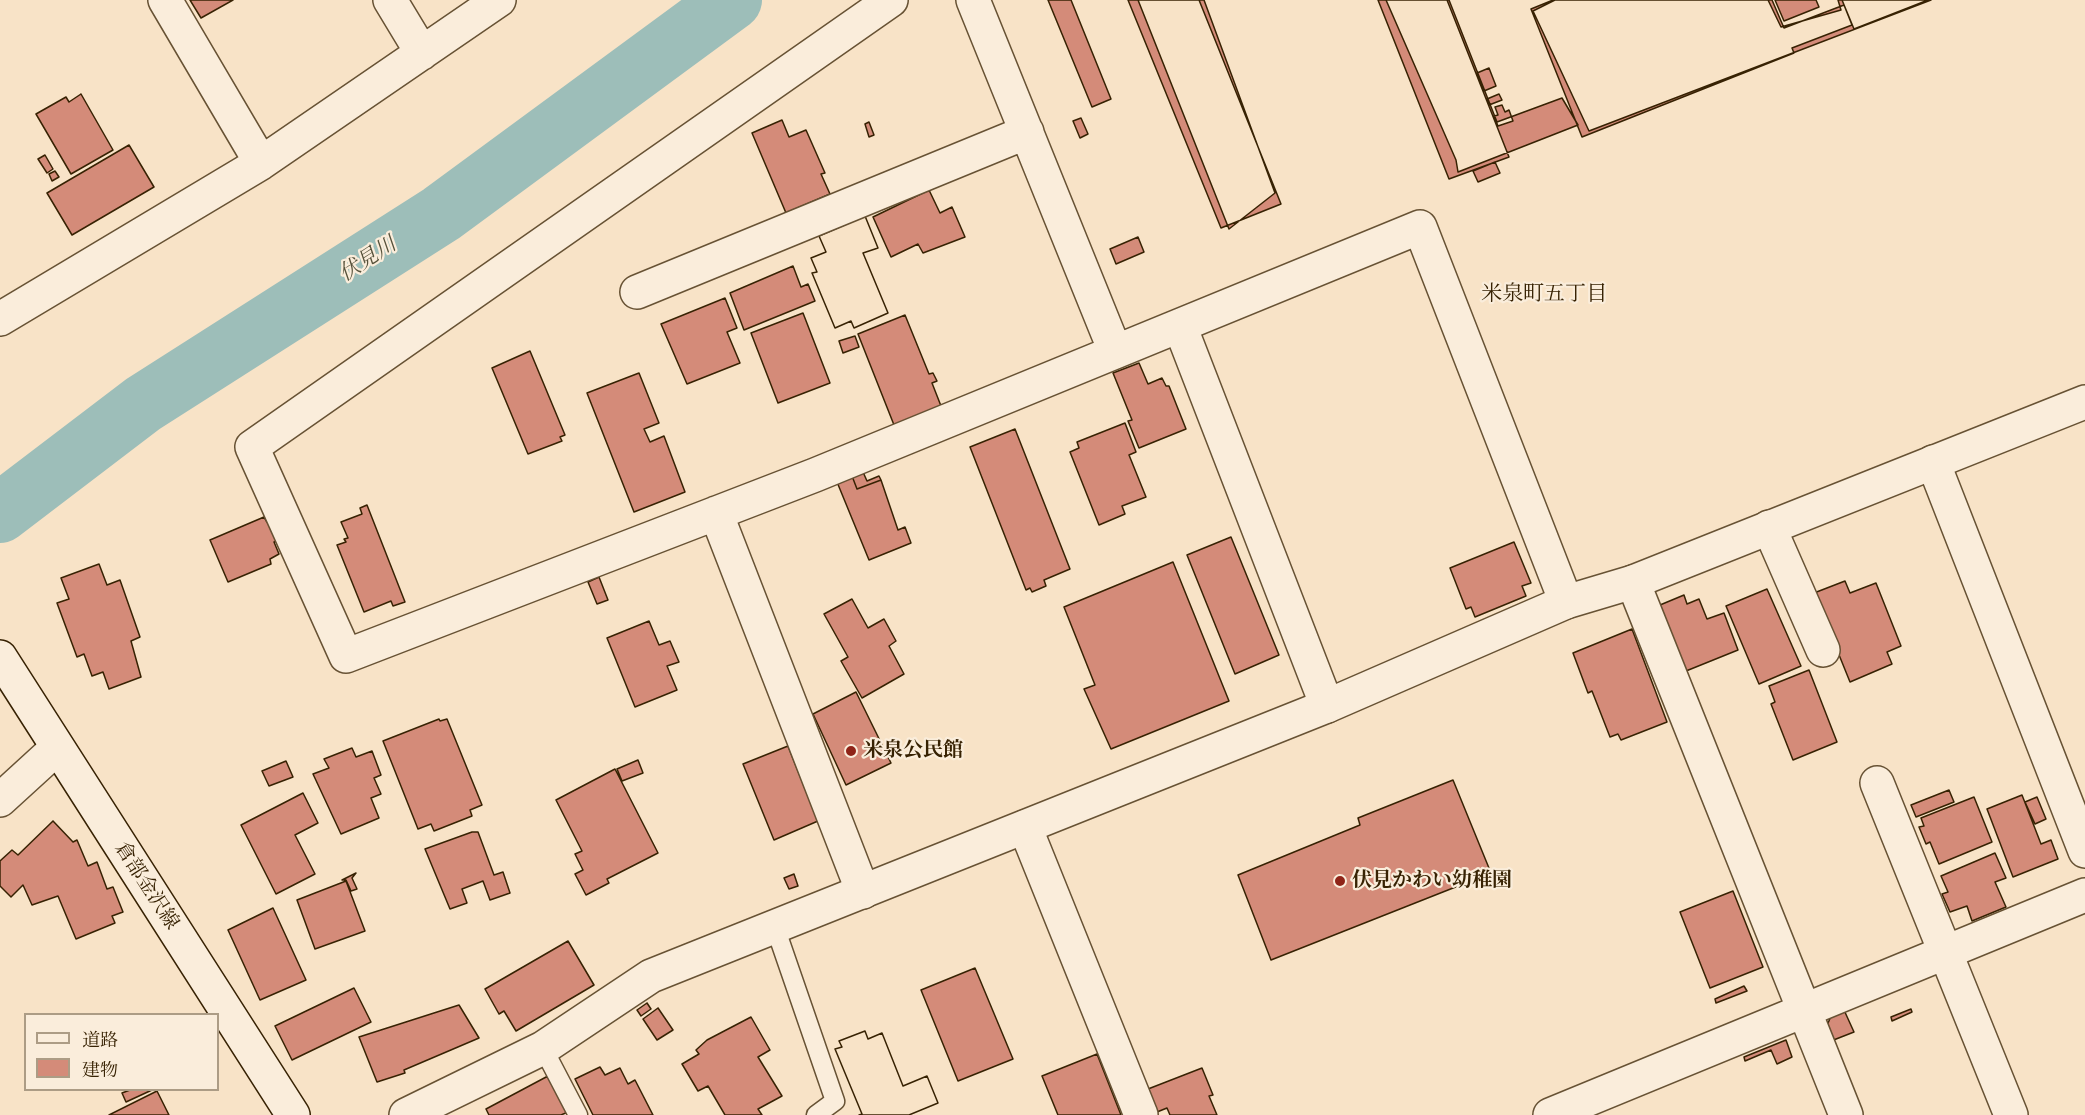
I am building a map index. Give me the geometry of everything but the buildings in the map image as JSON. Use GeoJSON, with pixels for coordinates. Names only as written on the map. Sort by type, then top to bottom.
{"type":"FeatureCollection","features":[{"type":"Feature","properties":{"kind":"street"},"geometry":{"type":"LineString","coordinates":[[165,0],[261,163]]}},
{"type":"Feature","properties":{"kind":"street"},"geometry":{"type":"LineString","coordinates":[[390,0],[422,53]]}},
{"type":"Feature","properties":{"kind":"street"},"geometry":{"type":"LineString","coordinates":[[0,319],[261,163],[499,0]]}},
{"type":"Feature","properties":{"kind":"street"},"geometry":{"type":"LineString","coordinates":[[891,0],[252,447],[346,656],[717,513],[1420,227],[1566,602]]}},
{"type":"Feature","properties":{"kind":"street"},"geometry":{"type":"LineString","coordinates":[[973,0],[1115,351]]}},
{"type":"Feature","properties":{"kind":"street"},"geometry":{"type":"LineString","coordinates":[[637,292],[1027,132]]}},
{"type":"Feature","properties":{"kind":"street"},"geometry":{"type":"LineString","coordinates":[[1180,326],[1327,706]]}},
{"type":"Feature","properties":{"kind":"street"},"geometry":{"type":"LineString","coordinates":[[406,1115],[543,1048],[651,976],[1327,706],[1566,602],[1633,582],[1933,462],[2084,406]]}},
{"type":"Feature","properties":{"kind":"street"},"geometry":{"type":"LineString","coordinates":[[1933,462],[2085,851]]}},
{"type":"Feature","properties":{"kind":"street"},"geometry":{"type":"LineString","coordinates":[[717,513],[863,892]]}},
{"type":"Feature","properties":{"kind":"street"},"geometry":{"type":"LineString","coordinates":[[1769,527],[1823,650]]}},
{"type":"Feature","properties":{"kind":"street"},"geometry":{"type":"LineString","coordinates":[[1633,582],[1846,1115]]}},
{"type":"Feature","properties":{"kind":"street","name":"倉部金沢線"},"geometry":{"type":"LineString","coordinates":[[0,657],[293,1115]]}},
{"type":"Feature","properties":{"kind":"street"},"geometry":{"type":"LineString","coordinates":[[0,801],[57,748]]}},
{"type":"Feature","properties":{"kind":"street"},"geometry":{"type":"LineString","coordinates":[[1877,783],[2011,1115]]}},
{"type":"Feature","properties":{"kind":"street"},"geometry":{"type":"LineString","coordinates":[[1025,827],[1141,1115]]}},
{"type":"Feature","properties":{"kind":"street"},"geometry":{"type":"LineString","coordinates":[[1550,1115],[2085,895]]}},
{"type":"Feature","properties":{"kind":"lane"},"geometry":{"type":"LineString","coordinates":[[775,927],[836,1101],[816,1115]]}},
{"type":"Feature","properties":{"kind":"lane"},"geometry":{"type":"LineString","coordinates":[[543,1048],[578,1115]]}},
{"type":"Feature","properties":{"kind":"waterway","name":"伏見川"},"geometry":{"type":"LineString","coordinates":[[0,513],[143,404],[441,214],[732,0]]}},
{"type":"Feature","properties":{"kind":"place","name":"米泉公民館"},"geometry":{"type":"Point","coordinates":[851,751]}},
{"type":"Feature","properties":{"kind":"place","name":"伏見かわい幼稚園"},"geometry":{"type":"Point","coordinates":[1340,881]}},
{"type":"Feature","properties":{"kind":"district","name":"米泉町五丁目"},"geometry":{"type":"Point","coordinates":[1544,295]}}]}
